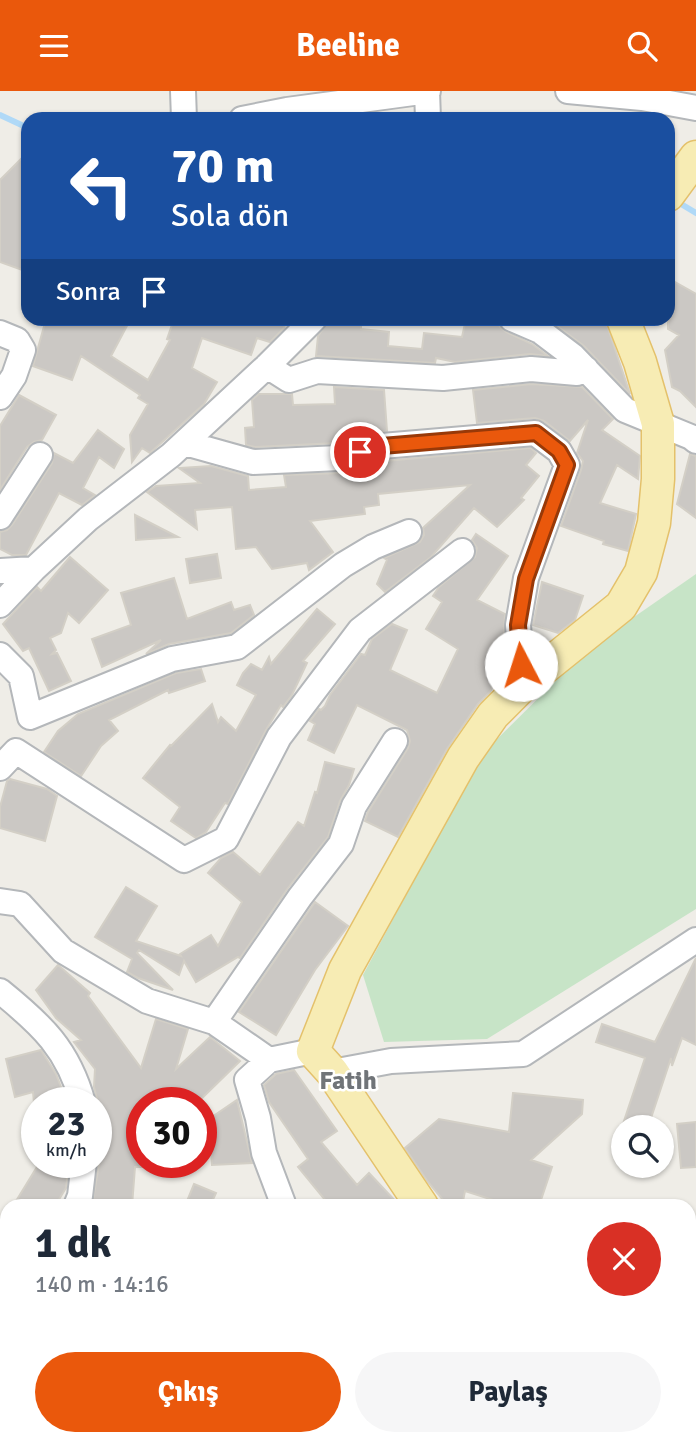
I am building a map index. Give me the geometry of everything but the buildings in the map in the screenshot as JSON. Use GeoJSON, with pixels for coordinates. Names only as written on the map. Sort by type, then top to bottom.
{"type":"FeatureCollection","features":[{"type":"Feature","properties":{"kind":"main road"},"geometry":{"type":"LineString","coordinates":[[675,185],[693,160]]}},
{"type":"Feature","properties":{"kind":"main road"},"geometry":{"type":"LineString","coordinates":[[417,1199],[322,1062],[345,969],[463,758],[493,715],[523,685],[621,606],[641,572],[654,523],[658,479],[658,424],[640,362],[626,326]]}},
{"type":"Feature","properties":{"kind":"street"},"geometry":{"type":"LineString","coordinates":[[183,91],[184,112]]}},
{"type":"Feature","properties":{"kind":"street"},"geometry":{"type":"LineString","coordinates":[[277,112],[428,91],[428,112]]}},
{"type":"Feature","properties":{"kind":"street"},"geometry":{"type":"LineString","coordinates":[[568,91],[642,98],[696,108]]}},
{"type":"Feature","properties":{"kind":"street"},"geometry":{"type":"LineString","coordinates":[[0,605],[88,519],[185,443],[307,326]]}},
{"type":"Feature","properties":{"kind":"street"},"geometry":{"type":"LineString","coordinates":[[528,326],[540,331],[586,369],[625,410],[691,436],[696,441]]}},
{"type":"Feature","properties":{"kind":"street"},"geometry":{"type":"LineString","coordinates":[[0,333],[17,340],[23,350],[14,376],[0,397]]}},
{"type":"Feature","properties":{"kind":"street"},"geometry":{"type":"LineString","coordinates":[[267,366],[289,380],[317,371],[443,378],[531,369],[577,373],[586,369]]}},
{"type":"Feature","properties":{"kind":"street"},"geometry":{"type":"LineString","coordinates":[[185,443],[253,462],[339,459],[382,446],[503,435],[536,433],[547,439],[559,451],[567,465],[526,579],[518,625],[523,685]]}},
{"type":"Feature","properties":{"kind":"street"},"geometry":{"type":"LineString","coordinates":[[0,517],[40,455]]}},
{"type":"Feature","properties":{"kind":"street"},"geometry":{"type":"LineString","coordinates":[[30,717],[172,659],[237,647],[342,565],[373,547],[409,532]]}},
{"type":"Feature","properties":{"kind":"street"},"geometry":{"type":"LineString","coordinates":[[0,655],[21,675],[30,717],[8,760],[184,860],[226,839],[279,737],[360,630],[462,551]]}},
{"type":"Feature","properties":{"kind":"street"},"geometry":{"type":"LineString","coordinates":[[0,571],[34,569]]}},
{"type":"Feature","properties":{"kind":"street"},"geometry":{"type":"LineString","coordinates":[[215,1022],[300,897],[341,844],[354,806],[394,741]]}},
{"type":"Feature","properties":{"kind":"street"},"geometry":{"type":"LineString","coordinates":[[0,901],[20,904],[63,951],[147,1001],[215,1022],[269,1060],[391,1061],[523,1054],[696,940]]}},
{"type":"Feature","properties":{"kind":"street"},"geometry":{"type":"LineString","coordinates":[[0,991],[26,1012],[59,1046],[78,1087]]}},
{"type":"Feature","properties":{"kind":"street"},"geometry":{"type":"LineString","coordinates":[[269,1060],[247,1080],[264,1153],[281,1199]]}},
{"type":"Feature","properties":{"kind":"street"},"geometry":{"type":"LineString","coordinates":[[79,1199],[82,1178]]}},
{"type":"Feature","properties":{"kind":"green space"},"geometry":{"type":"Polygon","coordinates":[[[696,574],[696,909],[487,1039],[384,1042],[363,975],[482,754],[588,649],[696,574]]]}},
{"type":"Feature","properties":{"kind":"waterway"},"geometry":{"type":"LineString","coordinates":[[0,115],[21,125]]}},
{"type":"Feature","properties":{"kind":"waterway"},"geometry":{"type":"LineString","coordinates":[[676,201],[696,213]]}},
{"type":"Feature","properties":{"kind":"district","name":"Fatih"},"geometry":{"type":"Point","coordinates":[348,1081]}},
{"type":"Feature","properties":{"kind":"route"},"geometry":{"type":"LineString","coordinates":[[360,452],[382,446],[536,433],[559,451],[567,465],[526,579],[518,625],[521,665]]}}]}
